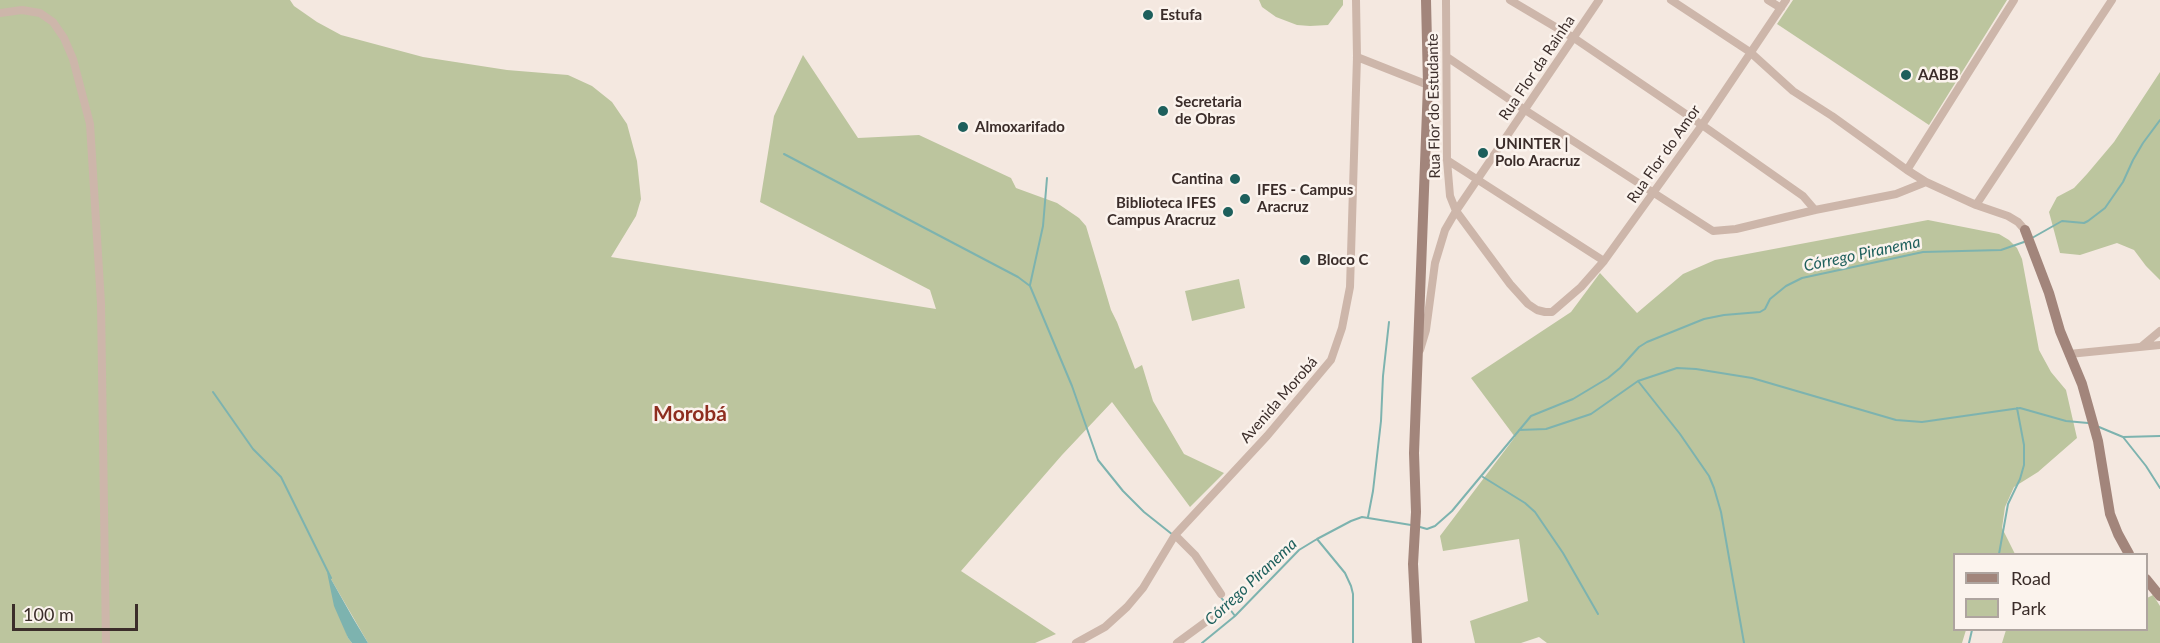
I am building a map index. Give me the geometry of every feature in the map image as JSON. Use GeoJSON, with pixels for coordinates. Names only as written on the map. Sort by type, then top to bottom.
{"type":"FeatureCollection","features":[{"type":"Feature","properties":{"kind":"main road"},"geometry":{"type":"LineString","coordinates":[[1417,643],[1413,564],[1416,512],[1414,453],[1428,85],[1425,0]]}},
{"type":"Feature","properties":{"kind":"main road"},"geometry":{"type":"LineString","coordinates":[[2025,230],[2035,251],[2069,354],[2082,384],[2098,441],[2110,514],[2128,553]]}},
{"type":"Feature","properties":{"kind":"main road"},"geometry":{"type":"LineString","coordinates":[[2148,581],[2160,596]]}},
{"type":"Feature","properties":{"kind":"street","name":"Avenida Morobá"},"geometry":{"type":"LineString","coordinates":[[1076,643],[1105,627],[1127,607],[1143,588],[1175,535],[1267,436],[1331,360],[1342,328],[1350,287],[1357,57],[1356,0]]}},
{"type":"Feature","properties":{"kind":"street","name":"Rua Flor do Estudante"},"geometry":{"type":"LineString","coordinates":[[1446,0],[1447,160],[1450,196],[1456,211],[1528,304],[1537,310],[1552,312]]}},
{"type":"Feature","properties":{"kind":"street"},"geometry":{"type":"LineString","coordinates":[[1510,0],[1574,38],[1702,125],[1803,196],[1815,210]]}},
{"type":"Feature","properties":{"kind":"street","name":"Rua Flor da Rainha"},"geometry":{"type":"LineString","coordinates":[[1417,354],[1423,346],[1440,243],[1456,211],[1599,0]]}},
{"type":"Feature","properties":{"kind":"street"},"geometry":{"type":"LineString","coordinates":[[1671,0],[1750,52],[1792,91],[1832,116],[1907,170],[1926,182],[1976,205],[2008,216],[2025,230]]}},
{"type":"Feature","properties":{"kind":"street"},"geometry":{"type":"LineString","coordinates":[[1768,0],[1780,9]]}},
{"type":"Feature","properties":{"kind":"street","name":"Rua Flor do Amor"},"geometry":{"type":"LineString","coordinates":[[1552,312],[1581,287],[1604,261],[1702,125],[1786,0]]}},
{"type":"Feature","properties":{"kind":"street"},"geometry":{"type":"LineString","coordinates":[[1907,170],[2014,0]]}},
{"type":"Feature","properties":{"kind":"street"},"geometry":{"type":"LineString","coordinates":[[1976,205],[2112,0]]}},
{"type":"Feature","properties":{"kind":"street"},"geometry":{"type":"LineString","coordinates":[[0,13],[22,10],[40,13],[53,22],[64,38],[73,59],[90,124],[101,303],[106,643]]}},
{"type":"Feature","properties":{"kind":"street"},"geometry":{"type":"LineString","coordinates":[[1357,57],[1428,85]]}},
{"type":"Feature","properties":{"kind":"street"},"geometry":{"type":"LineString","coordinates":[[1447,57],[1713,231],[1736,229],[1896,194],[1926,182]]}},
{"type":"Feature","properties":{"kind":"street"},"geometry":{"type":"LineString","coordinates":[[1447,160],[1604,261]]}},
{"type":"Feature","properties":{"kind":"street"},"geometry":{"type":"LineString","coordinates":[[2142,346],[2160,331]]}},
{"type":"Feature","properties":{"kind":"street"},"geometry":{"type":"LineString","coordinates":[[2069,354],[2160,345]]}},
{"type":"Feature","properties":{"kind":"street"},"geometry":{"type":"LineString","coordinates":[[1175,535],[1195,555],[1221,594]]}},
{"type":"Feature","properties":{"kind":"street"},"geometry":{"type":"LineString","coordinates":[[1177,643],[1222,610]]}},
{"type":"Feature","properties":{"kind":"green space"},"geometry":{"type":"Polygon","coordinates":[[[0,0],[290,0],[294,6],[317,22],[341,35],[423,57],[507,70],[568,75],[592,86],[612,102],[627,124],[637,161],[641,199],[636,216],[611,257],[936,309],[930,290],[760,202],[774,116],[803,55],[858,138],[919,135],[1011,178],[1016,188],[1057,203],[1079,218],[1086,226],[1111,310],[1135,369],[1142,365],[1153,401],[1184,454],[1224,473],[1190,507],[1112,402],[1062,455],[961,571],[1056,634],[1035,643],[368,643],[328,574],[348,638],[352,643],[0,643],[0,0]]]}},
{"type":"Feature","properties":{"kind":"green space"},"geometry":{"type":"Polygon","coordinates":[[[1259,0],[1343,0],[1343,5],[1328,25],[1310,26],[1297,25],[1276,17],[1262,7],[1259,0]]]}},
{"type":"Feature","properties":{"kind":"green space","name":"AABB"},"geometry":{"type":"Polygon","coordinates":[[[1793,0],[2007,0],[1929,125],[1777,24],[1793,0]]]}},
{"type":"Feature","properties":{"kind":"green space"},"geometry":{"type":"Polygon","coordinates":[[[2160,72],[2160,280],[2134,250],[2117,243],[2080,255],[2060,253],[2049,212],[2057,197],[2074,188],[2114,142],[2160,72]]]}},
{"type":"Feature","properties":{"kind":"green space"},"geometry":{"type":"Polygon","coordinates":[[[1928,220],[1999,234],[2017,248],[2022,259],[2039,350],[2051,372],[2066,390],[2077,438],[2038,472],[2014,487],[2005,507],[2002,528],[2014,553],[1953,553],[1953,631],[1966,631],[1962,643],[1547,643],[1539,637],[1521,643],[1475,643],[1470,621],[1528,601],[1519,539],[1443,551],[1440,536],[1515,437],[1471,378],[1571,312],[1600,273],[1637,313],[1683,274],[1715,260],[1928,220]]]}},
{"type":"Feature","properties":{"kind":"green space"},"geometry":{"type":"Polygon","coordinates":[[[1239,279],[1245,308],[1192,321],[1185,291],[1239,279]]]}},
{"type":"Feature","properties":{"kind":"green space"},"geometry":{"type":"Polygon","coordinates":[[[2153,595],[2160,606],[2160,643],[2002,643],[2006,631],[2148,631],[2148,598],[2153,595]]]}},
{"type":"Feature","properties":{"kind":"water"},"geometry":{"type":"Polygon","coordinates":[[[327,572],[368,643],[352,643],[348,638],[334,606],[327,572]]]}},
{"type":"Feature","properties":{"kind":"waterway","name":"Córrego Piranema"},"geometry":{"type":"LineString","coordinates":[[2032,238],[2062,221],[2084,223],[2105,208],[2123,182],[2143,143],[2160,120]]}},
{"type":"Feature","properties":{"kind":"waterway"},"geometry":{"type":"LineString","coordinates":[[784,154],[1018,277],[1030,286],[1072,386],[1098,460],[1123,491],[1144,512],[1173,535]]}},
{"type":"Feature","properties":{"kind":"waterway"},"geometry":{"type":"LineString","coordinates":[[1030,285],[1043,226],[1047,178]]}},
{"type":"Feature","properties":{"kind":"waterway","name":"Córrego Piranema"},"geometry":{"type":"LineString","coordinates":[[1420,527],[1427,529],[1435,526],[1452,511],[1531,416],[1573,399],[1608,378],[1647,342],[1704,319],[1760,312],[1765,309],[1770,299],[1786,286],[1802,278],[1923,252],[2001,250],[2024,242]]}},
{"type":"Feature","properties":{"kind":"waterway"},"geometry":{"type":"LineString","coordinates":[[1368,517],[1381,421],[1389,322]]}},
{"type":"Feature","properties":{"kind":"waterway"},"geometry":{"type":"LineString","coordinates":[[1519,430],[1546,429],[1591,414],[1638,381],[1677,368],[1752,378],[1896,420],[1922,422],[2020,408],[2066,421],[2088,423]]}},
{"type":"Feature","properties":{"kind":"waterway"},"geometry":{"type":"LineString","coordinates":[[1638,381],[1680,434],[1709,476],[1714,488],[1721,512],[1744,643]]}},
{"type":"Feature","properties":{"kind":"waterway"},"geometry":{"type":"LineString","coordinates":[[213,392],[253,449],[281,477],[331,578]]}},
{"type":"Feature","properties":{"kind":"waterway"},"geometry":{"type":"LineString","coordinates":[[1999,553],[2008,504],[2024,465],[2024,445],[2017,408]]}},
{"type":"Feature","properties":{"kind":"waterway"},"geometry":{"type":"LineString","coordinates":[[2099,427],[2123,437],[2160,436]]}},
{"type":"Feature","properties":{"kind":"waterway"},"geometry":{"type":"LineString","coordinates":[[2123,437],[2160,488]]}},
{"type":"Feature","properties":{"kind":"waterway"},"geometry":{"type":"LineString","coordinates":[[1483,477],[1525,503],[1535,512],[1563,553],[1598,614]]}},
{"type":"Feature","properties":{"kind":"waterway","name":"Córrego Piranema"},"geometry":{"type":"LineString","coordinates":[[1202,643],[1235,616],[1299,550],[1317,539],[1362,517],[1411,525]]}},
{"type":"Feature","properties":{"kind":"waterway"},"geometry":{"type":"LineString","coordinates":[[1317,539],[1345,573],[1351,586],[1353,643]]}},
{"type":"Feature","properties":{"kind":"waterway"},"geometry":{"type":"LineString","coordinates":[[1220,596],[1235,616]]}},
{"type":"Feature","properties":{"kind":"waterway"},"geometry":{"type":"LineString","coordinates":[[1969,643],[1972,631]]}},
{"type":"Feature","properties":{"kind":"place","name":"Estufa"},"geometry":{"type":"Point","coordinates":[1148,15]}},
{"type":"Feature","properties":{"kind":"place","name":"AABB"},"geometry":{"type":"Point","coordinates":[1906,75]}},
{"type":"Feature","properties":{"kind":"place","name":"Secretaria de Obras"},"geometry":{"type":"Point","coordinates":[1163,111]}},
{"type":"Feature","properties":{"kind":"place","name":"Almoxarifado"},"geometry":{"type":"Point","coordinates":[963,127]}},
{"type":"Feature","properties":{"kind":"place","name":"UNINTER | Polo Aracruz"},"geometry":{"type":"Point","coordinates":[1483,153]}},
{"type":"Feature","properties":{"kind":"place","name":"Cantina"},"geometry":{"type":"Point","coordinates":[1235,179]}},
{"type":"Feature","properties":{"kind":"place","name":"IFES - Campus Aracruz"},"geometry":{"type":"Point","coordinates":[1245,199]}},
{"type":"Feature","properties":{"kind":"place","name":"Biblioteca IFES Campus Aracruz"},"geometry":{"type":"Point","coordinates":[1228,212]}},
{"type":"Feature","properties":{"kind":"place","name":"Bloco C"},"geometry":{"type":"Point","coordinates":[1305,260]}},
{"type":"Feature","properties":{"kind":"district","name":"Morobá"},"geometry":{"type":"Point","coordinates":[690,414]}}]}
